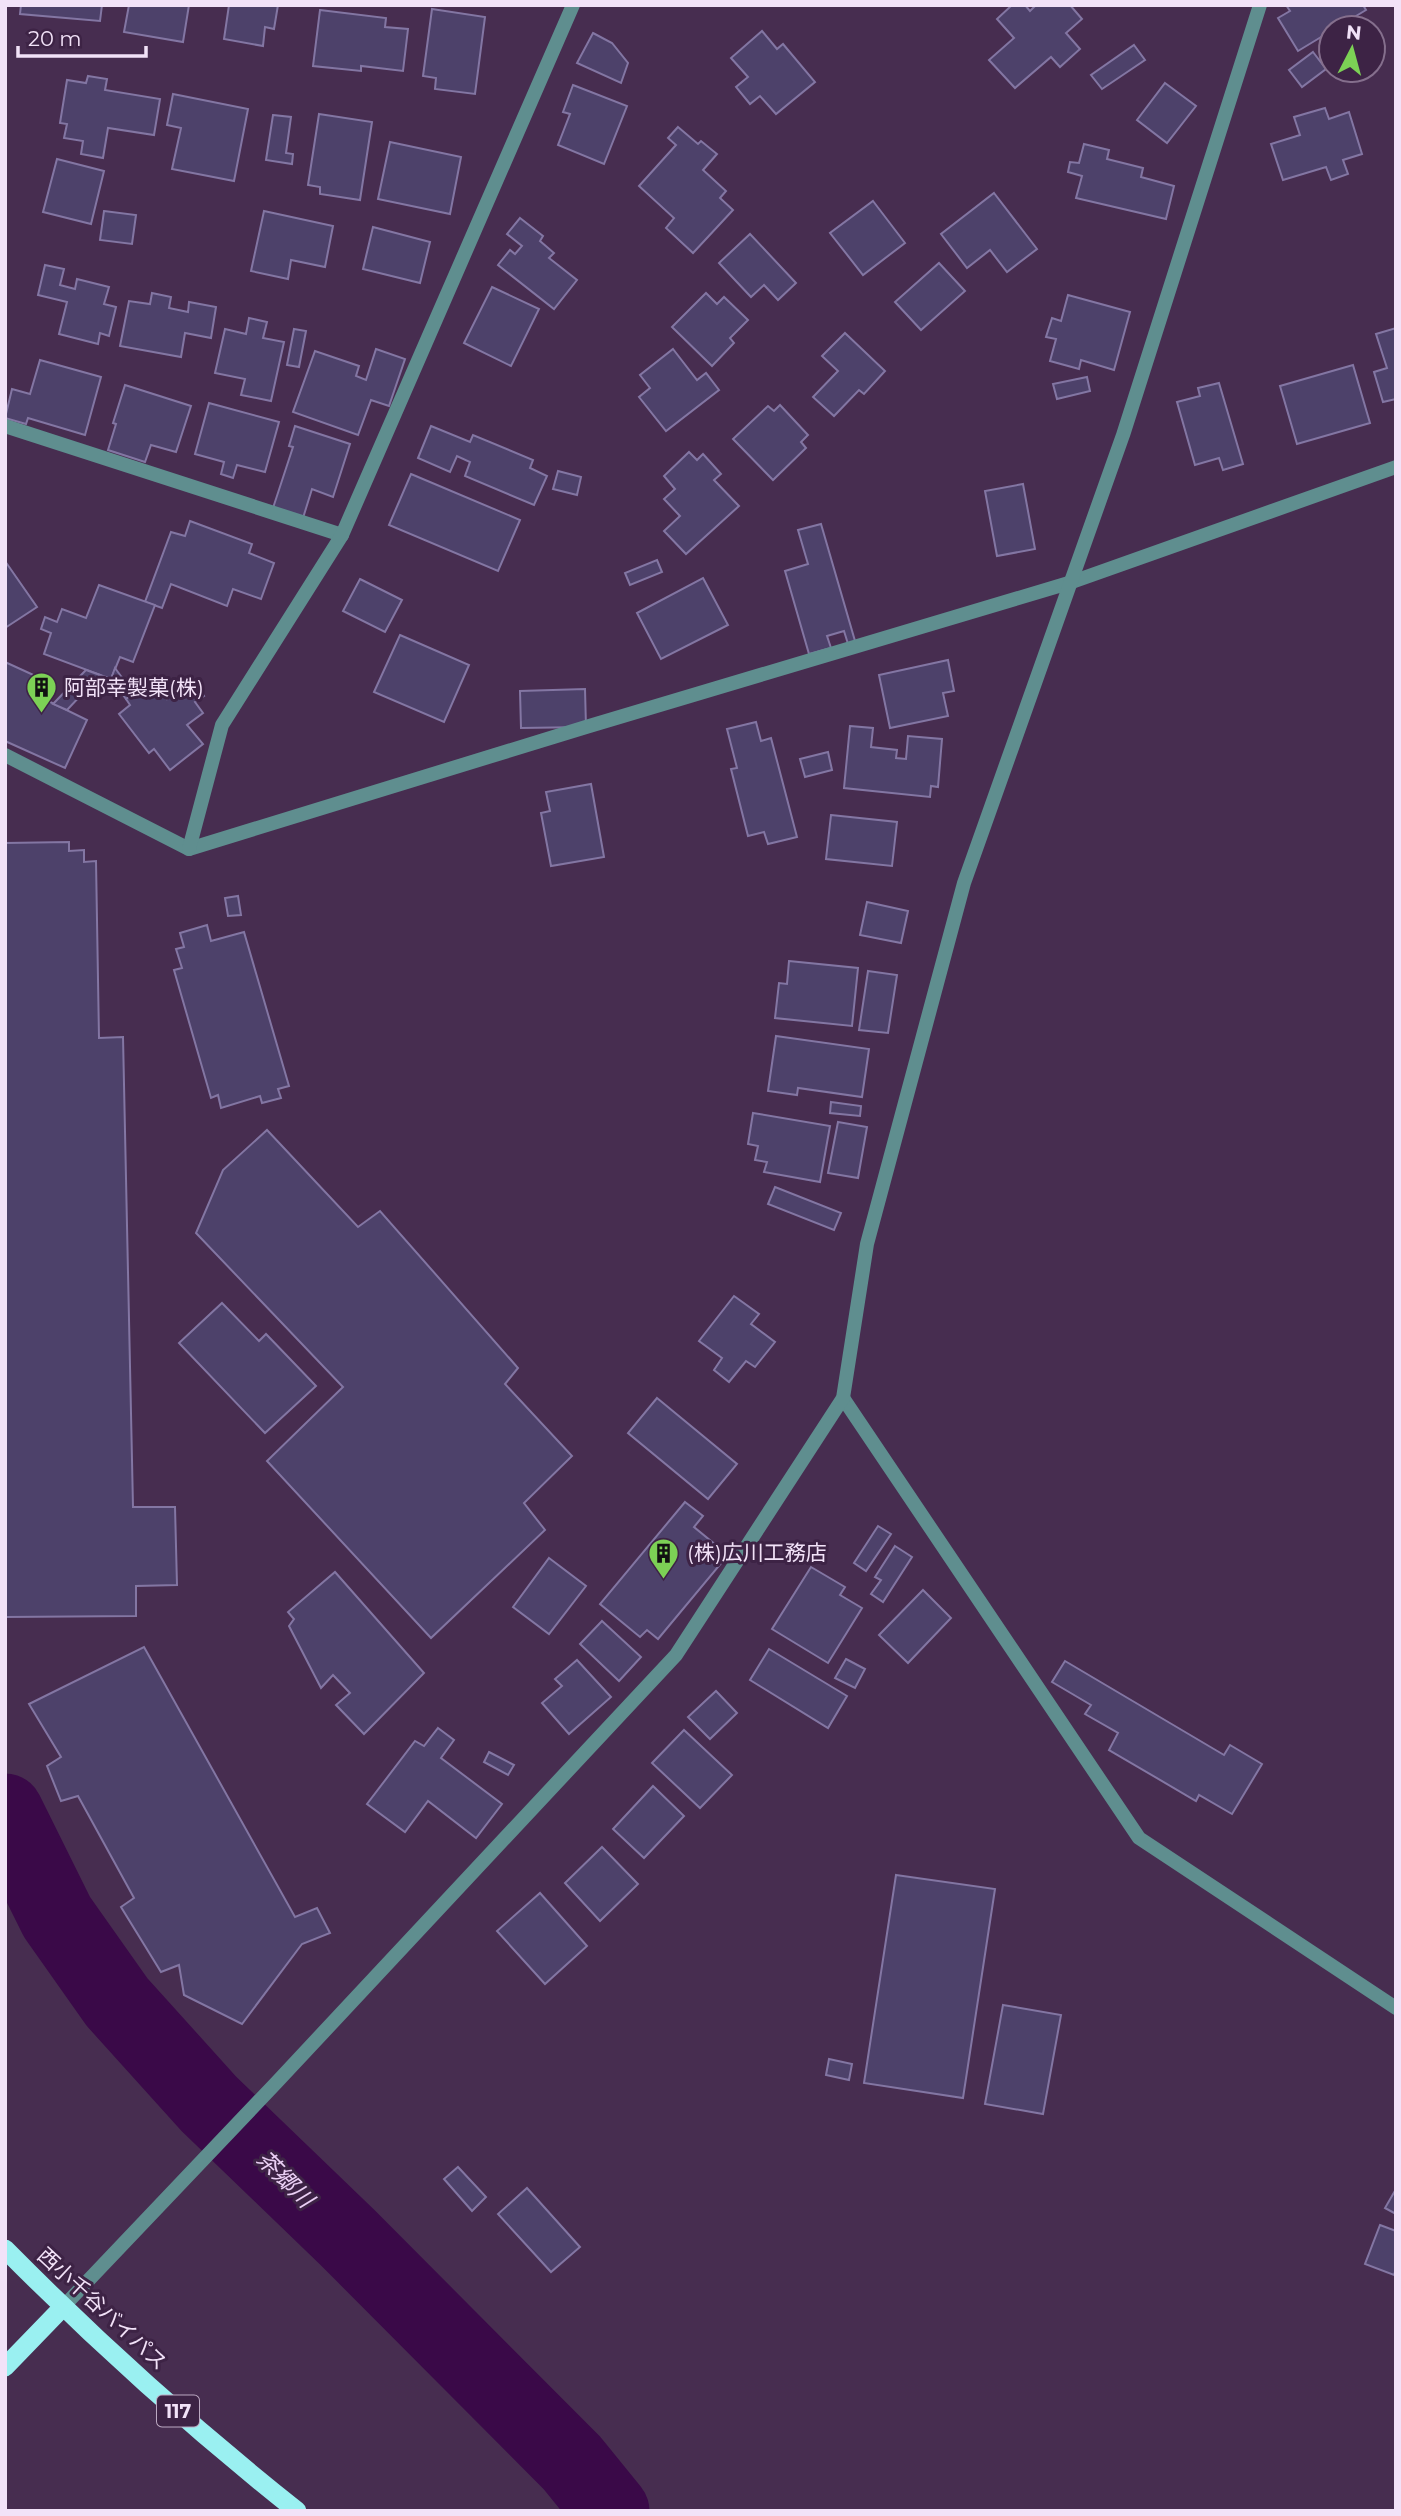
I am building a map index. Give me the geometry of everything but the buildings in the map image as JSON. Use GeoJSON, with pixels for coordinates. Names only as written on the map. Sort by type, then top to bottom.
{"type":"FeatureCollection","features":[{"type":"Feature","properties":{"kind":"highway","name":"西小千谷バイパス"},"geometry":{"type":"LineString","coordinates":[[5,2249],[62,2307],[236,2462],[297,2511]]}},
{"type":"Feature","properties":{"kind":"highway"},"geometry":{"type":"LineString","coordinates":[[5,2367],[62,2307]]}},
{"type":"Feature","properties":{"kind":"street"},"geometry":{"type":"LineString","coordinates":[[189,849],[222,725],[342,535],[573,5]]}},
{"type":"Feature","properties":{"kind":"street"},"geometry":{"type":"LineString","coordinates":[[62,2307],[276,2083],[676,1655],[842,1398],[867,1244],[964,883],[1123,435],[1260,5]]}},
{"type":"Feature","properties":{"kind":"street"},"geometry":{"type":"LineString","coordinates":[[5,426],[342,535]]}},
{"type":"Feature","properties":{"kind":"street"},"geometry":{"type":"LineString","coordinates":[[5,755],[189,849],[1072,582],[1396,467]]}},
{"type":"Feature","properties":{"kind":"street"},"geometry":{"type":"LineString","coordinates":[[842,1398],[1139,1838],[1396,2008]]}},
{"type":"Feature","properties":{"kind":"waterway","name":"茶郷川"},"geometry":{"type":"LineString","coordinates":[[5,1812],[57,1917],[117,2002],[209,2104],[347,2237],[572,2463],[611,2511]]}},
{"type":"Feature","properties":{"kind":"place","name":"阿部幸製菓(株)"},"geometry":{"type":"Point","coordinates":[41,715]}},
{"type":"Feature","properties":{"kind":"place","name":"(株)広川工務店"},"geometry":{"type":"Point","coordinates":[664,1580]}}]}
